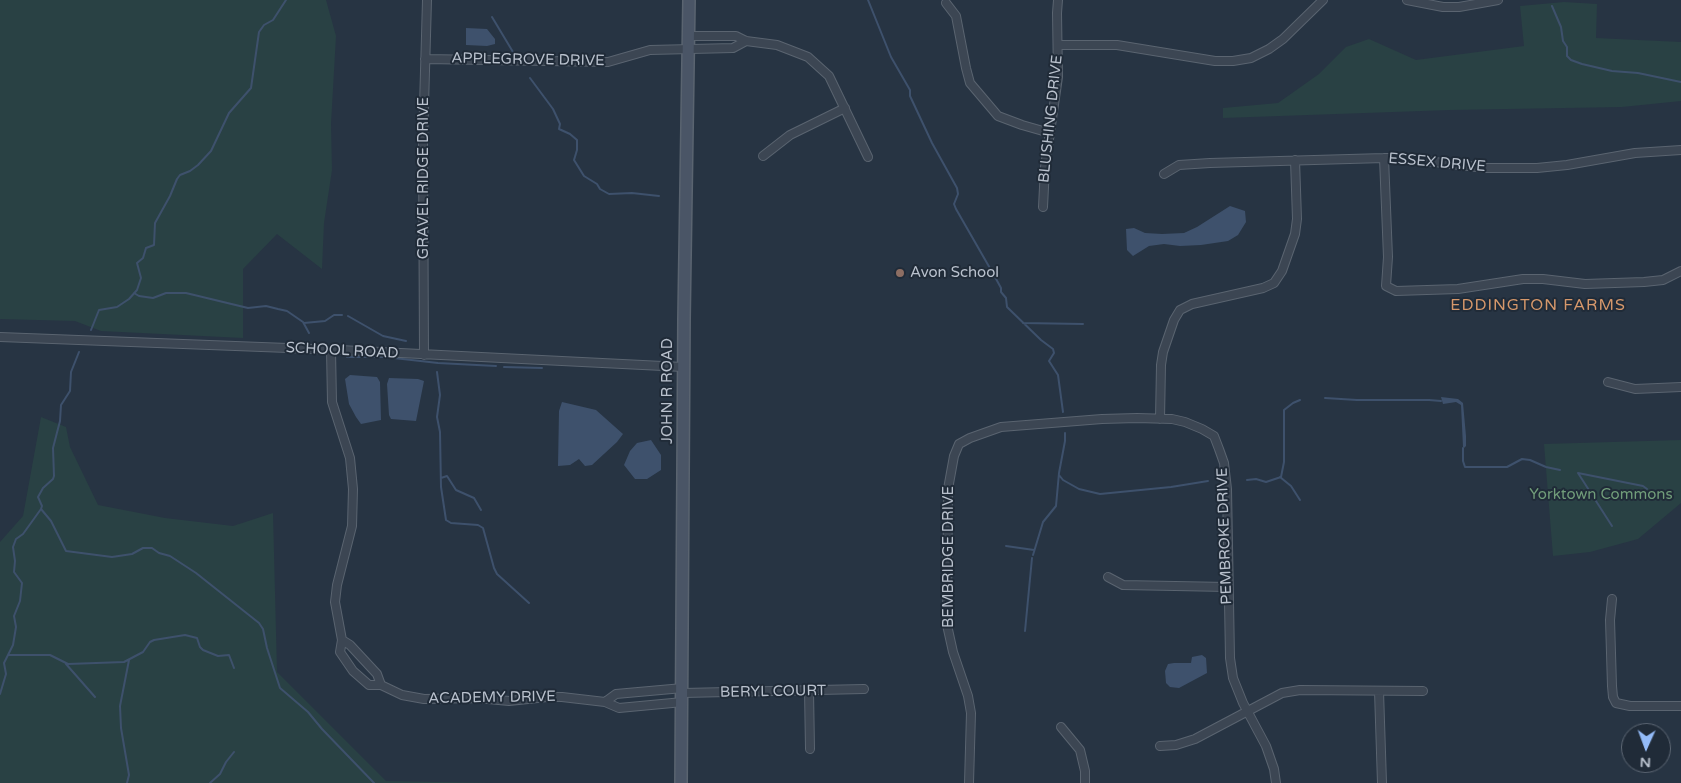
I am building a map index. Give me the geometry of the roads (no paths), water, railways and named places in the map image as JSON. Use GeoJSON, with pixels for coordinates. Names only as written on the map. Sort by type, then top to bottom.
{"type":"FeatureCollection","features":[{"type":"Feature","properties":{"kind":"main road","name":"JOHN R ROAD"},"geometry":{"type":"LineString","coordinates":[[682,783],[683,367],[689,0]]}},
{"type":"Feature","properties":{"kind":"street","name":"GRAVEL RIDGE DRIVE"},"geometry":{"type":"LineString","coordinates":[[424,355],[423,142],[427,0]]}},
{"type":"Feature","properties":{"kind":"street","name":"BLUSHING DRIVE"},"geometry":{"type":"LineString","coordinates":[[1043,207],[1045,167],[1058,77],[1058,0]]}},
{"type":"Feature","properties":{"kind":"street"},"geometry":{"type":"LineString","coordinates":[[1058,45],[1117,45],[1215,61],[1233,62],[1251,58],[1270,49],[1323,0]]}},
{"type":"Feature","properties":{"kind":"street"},"geometry":{"type":"LineString","coordinates":[[1407,0],[1443,7],[1459,7],[1498,0]]}},
{"type":"Feature","properties":{"kind":"street"},"geometry":{"type":"LineString","coordinates":[[946,3],[956,16],[970,83],[998,116],[1050,133]]}},
{"type":"Feature","properties":{"kind":"street"},"geometry":{"type":"LineString","coordinates":[[689,36],[736,36],[746,41],[777,45],[808,57],[828,76],[868,157]]}},
{"type":"Feature","properties":{"kind":"street","name":"APPLEGROVE DRIVE"},"geometry":{"type":"LineString","coordinates":[[425,59],[608,62],[663,48],[733,48],[746,41]]}},
{"type":"Feature","properties":{"kind":"street"},"geometry":{"type":"LineString","coordinates":[[762,156],[790,135],[845,108]]}},
{"type":"Feature","properties":{"kind":"street","name":"ESSEX DRIVE"},"geometry":{"type":"LineString","coordinates":[[1164,174],[1179,165],[1384,158],[1401,158],[1460,166],[1509,168],[1567,165],[1635,153],[1681,150]]}},
{"type":"Feature","properties":{"kind":"street"},"geometry":{"type":"LineString","coordinates":[[1384,158],[1388,256],[1386,286],[1396,291],[1474,287],[1523,279],[1543,278],[1585,284],[1644,282],[1663,280],[1681,271]]}},
{"type":"Feature","properties":{"kind":"street"},"geometry":{"type":"LineString","coordinates":[[1160,419],[1163,352],[1174,320],[1180,310],[1192,304],[1263,288],[1274,283],[1282,271],[1295,234],[1297,218],[1295,160]]}},
{"type":"Feature","properties":{"kind":"street","name":"SCHOOL ROAD"},"geometry":{"type":"LineString","coordinates":[[0,337],[331,350],[683,367]]}},
{"type":"Feature","properties":{"kind":"street","name":"ACADEMY DRIVE"},"geometry":{"type":"LineString","coordinates":[[331,350],[332,402],[350,458],[353,489],[352,526],[337,585],[335,602],[342,640],[340,652],[353,670],[369,685],[381,685],[402,695],[424,699],[478,698],[509,701],[548,697],[605,702],[619,708],[683,694]]}},
{"type":"Feature","properties":{"kind":"street"},"geometry":{"type":"LineString","coordinates":[[1608,382],[1635,388],[1681,387]]}},
{"type":"Feature","properties":{"kind":"street","name":"BEMBRIDGE DRIVE"},"geometry":{"type":"LineString","coordinates":[[969,783],[971,713],[968,696],[951,647],[947,625],[948,489],[954,456],[959,444],[1001,427],[1102,419],[1160,419]]}},
{"type":"Feature","properties":{"kind":"street","name":"PEMBROKE DRIVE"},"geometry":{"type":"LineString","coordinates":[[1160,419],[1184,422],[1214,436],[1224,463],[1227,488],[1227,587],[1230,658],[1233,678],[1247,711],[1266,746],[1274,769],[1276,783]]}},
{"type":"Feature","properties":{"kind":"street"},"geometry":{"type":"LineString","coordinates":[[1108,578],[1123,585],[1227,587]]}},
{"type":"Feature","properties":{"kind":"street"},"geometry":{"type":"LineString","coordinates":[[1612,599],[1610,620],[1612,686],[1616,704],[1630,706],[1681,706]]}},
{"type":"Feature","properties":{"kind":"street"},"geometry":{"type":"LineString","coordinates":[[342,640],[350,645],[377,674],[381,685]]}},
{"type":"Feature","properties":{"kind":"street","name":"BERYL COURT"},"geometry":{"type":"LineString","coordinates":[[683,694],[864,689]]}},
{"type":"Feature","properties":{"kind":"street"},"geometry":{"type":"LineString","coordinates":[[1160,746],[1176,745],[1195,739],[1282,693],[1300,690],[1424,691]]}},
{"type":"Feature","properties":{"kind":"street"},"geometry":{"type":"LineString","coordinates":[[809,691],[810,749]]}},
{"type":"Feature","properties":{"kind":"street"},"geometry":{"type":"LineString","coordinates":[[1379,691],[1382,783]]}},
{"type":"Feature","properties":{"kind":"street","name":"ACADEMY DRIVE"},"geometry":{"type":"LineString","coordinates":[[605,702],[616,694],[683,694]]}},
{"type":"Feature","properties":{"kind":"street"},"geometry":{"type":"LineString","coordinates":[[1061,727],[1080,750],[1085,771],[1085,783]]}},
{"type":"Feature","properties":{"kind":"water"},"geometry":{"type":"Polygon","coordinates":[[[466,28],[487,29],[495,39],[495,44],[487,46],[466,45],[466,28]]]}},
{"type":"Feature","properties":{"kind":"water"},"geometry":{"type":"Polygon","coordinates":[[[1230,206],[1245,211],[1246,222],[1238,235],[1228,241],[1201,245],[1180,246],[1164,244],[1149,246],[1133,256],[1127,250],[1126,229],[1134,228],[1145,233],[1184,233],[1230,206]]]}},
{"type":"Feature","properties":{"kind":"water"},"geometry":{"type":"Polygon","coordinates":[[[350,375],[377,377],[380,382],[381,420],[361,424],[356,417],[349,404],[345,379],[350,375]]]}},
{"type":"Feature","properties":{"kind":"water"},"geometry":{"type":"Polygon","coordinates":[[[389,378],[424,381],[416,421],[391,419],[389,415],[387,384],[389,378]]]}},
{"type":"Feature","properties":{"kind":"water"},"geometry":{"type":"Polygon","coordinates":[[[1441,397],[1458,399],[1463,403],[1466,436],[1466,446],[1464,448],[1461,405],[1456,402],[1443,404],[1441,397]]]}},
{"type":"Feature","properties":{"kind":"water"},"geometry":{"type":"Polygon","coordinates":[[[562,402],[596,410],[623,434],[592,465],[585,466],[579,459],[570,465],[558,466],[559,411],[562,402]]]}},
{"type":"Feature","properties":{"kind":"water"},"geometry":{"type":"Polygon","coordinates":[[[651,440],[661,455],[661,470],[647,479],[635,479],[624,465],[630,451],[637,443],[651,440]]]}},
{"type":"Feature","properties":{"kind":"water"},"geometry":{"type":"Polygon","coordinates":[[[1202,655],[1206,658],[1207,673],[1179,688],[1170,687],[1166,683],[1165,671],[1168,664],[1191,663],[1192,657],[1202,655]]]}},
{"type":"Feature","properties":{"kind":"waterway"},"geometry":{"type":"LineString","coordinates":[[91,330],[99,310],[117,307],[129,299],[137,290],[141,278],[137,263],[143,258],[146,248],[154,245],[155,223],[177,179],[180,175],[198,165],[211,151],[229,113],[251,88],[259,32],[264,25],[273,20],[286,0]]}},
{"type":"Feature","properties":{"kind":"waterway"},"geometry":{"type":"LineString","coordinates":[[868,0],[891,57],[910,90],[910,96],[932,143],[957,188],[958,194],[954,204],[956,209],[1001,288],[1001,292],[1006,298],[1007,307],[1053,349],[1054,353],[1049,361],[1058,375],[1063,412]]}},
{"type":"Feature","properties":{"kind":"waterway"},"geometry":{"type":"LineString","coordinates":[[1552,6],[1561,27],[1563,41],[1567,47],[1567,56],[1571,60],[1612,71],[1638,73],[1681,82]]}},
{"type":"Feature","properties":{"kind":"waterway"},"geometry":{"type":"LineString","coordinates":[[492,17],[513,52]]}},
{"type":"Feature","properties":{"kind":"waterway"},"geometry":{"type":"LineString","coordinates":[[530,78],[553,109],[560,124],[559,129],[577,140],[574,160],[584,176],[609,194],[632,193],[659,196]]}},
{"type":"Feature","properties":{"kind":"waterway"},"geometry":{"type":"LineString","coordinates":[[134,293],[139,296],[153,298],[166,293],[186,293],[248,308],[266,306],[287,311],[303,322],[309,333]]}},
{"type":"Feature","properties":{"kind":"waterway"},"geometry":{"type":"LineString","coordinates":[[304,323],[325,321],[334,315],[342,315]]}},
{"type":"Feature","properties":{"kind":"waterway"},"geometry":{"type":"LineString","coordinates":[[348,316],[383,336],[406,341]]}},
{"type":"Feature","properties":{"kind":"waterway"},"geometry":{"type":"LineString","coordinates":[[1023,323],[1083,324]]}},
{"type":"Feature","properties":{"kind":"waterway"},"geometry":{"type":"LineString","coordinates":[[79,352],[71,372],[70,391],[61,405],[60,421],[53,448],[54,476],[38,497],[42,506],[41,509],[51,521],[66,551],[112,557],[132,554],[143,548],[152,548],[159,553],[170,556],[196,573],[259,623],[263,629],[280,688],[308,712],[374,783]]}},
{"type":"Feature","properties":{"kind":"waterway"},"geometry":{"type":"LineString","coordinates":[[347,357],[385,357],[438,363],[496,366]]}},
{"type":"Feature","properties":{"kind":"waterway"},"geometry":{"type":"LineString","coordinates":[[504,367],[542,368]]}},
{"type":"Feature","properties":{"kind":"waterway"},"geometry":{"type":"LineString","coordinates":[[437,372],[440,395],[437,417],[440,432],[441,487],[446,520],[451,523],[478,525],[483,528],[497,574],[529,603]]}},
{"type":"Feature","properties":{"kind":"waterway"},"geometry":{"type":"LineString","coordinates":[[1325,398],[1441,401]]}},
{"type":"Feature","properties":{"kind":"waterway"},"geometry":{"type":"LineString","coordinates":[[1247,480],[1256,479],[1266,482],[1281,477],[1284,462],[1284,410],[1300,400]]}},
{"type":"Feature","properties":{"kind":"waterway"},"geometry":{"type":"LineString","coordinates":[[1033,555],[1043,522],[1056,506],[1065,433]]}},
{"type":"Feature","properties":{"kind":"waterway"},"geometry":{"type":"LineString","coordinates":[[1463,448],[1465,467],[1507,467],[1522,459],[1560,470]]}},
{"type":"Feature","properties":{"kind":"waterway"},"geometry":{"type":"LineString","coordinates":[[1578,473],[1643,486],[1647,489]]}},
{"type":"Feature","properties":{"kind":"waterway"},"geometry":{"type":"LineString","coordinates":[[1578,473],[1612,526]]}},
{"type":"Feature","properties":{"kind":"waterway"},"geometry":{"type":"LineString","coordinates":[[1059,475],[1063,480],[1079,489],[1100,494],[1171,487],[1208,481]]}},
{"type":"Feature","properties":{"kind":"waterway"},"geometry":{"type":"LineString","coordinates":[[441,478],[447,476],[456,490],[474,498],[481,510]]}},
{"type":"Feature","properties":{"kind":"waterway"},"geometry":{"type":"LineString","coordinates":[[1280,477],[1291,486],[1300,500]]}},
{"type":"Feature","properties":{"kind":"waterway"},"geometry":{"type":"LineString","coordinates":[[0,694],[6,674],[4,663],[13,645],[16,627],[14,616],[20,601],[22,583],[14,572],[13,547],[16,539],[23,534],[41,509]]}},
{"type":"Feature","properties":{"kind":"waterway"},"geometry":{"type":"LineString","coordinates":[[1006,546],[1034,550]]}},
{"type":"Feature","properties":{"kind":"waterway"},"geometry":{"type":"LineString","coordinates":[[1025,631],[1032,558]]}},
{"type":"Feature","properties":{"kind":"waterway"},"geometry":{"type":"LineString","coordinates":[[9,655],[50,655],[68,664],[124,662],[143,652],[150,642],[154,640],[185,635],[197,638],[203,650],[218,656],[229,655],[234,668]]}},
{"type":"Feature","properties":{"kind":"waterway"},"geometry":{"type":"LineString","coordinates":[[127,783],[129,775],[121,728],[120,706],[129,660]]}},
{"type":"Feature","properties":{"kind":"waterway"},"geometry":{"type":"LineString","coordinates":[[66,664],[95,697]]}},
{"type":"Feature","properties":{"kind":"waterway"},"geometry":{"type":"LineString","coordinates":[[210,783],[220,774],[234,752]]}},
{"type":"Feature","properties":{"kind":"place","name":"Avon School"},"geometry":{"type":"Point","coordinates":[900,273]}},
{"type":"Feature","properties":{"kind":"district","name":"EDDINGTON FARMS"},"geometry":{"type":"Point","coordinates":[1538,306]}},
{"type":"Feature","properties":{"kind":"park label","name":"Yorktown Commons"},"geometry":{"type":"Point","coordinates":[1601,495]}}]}
